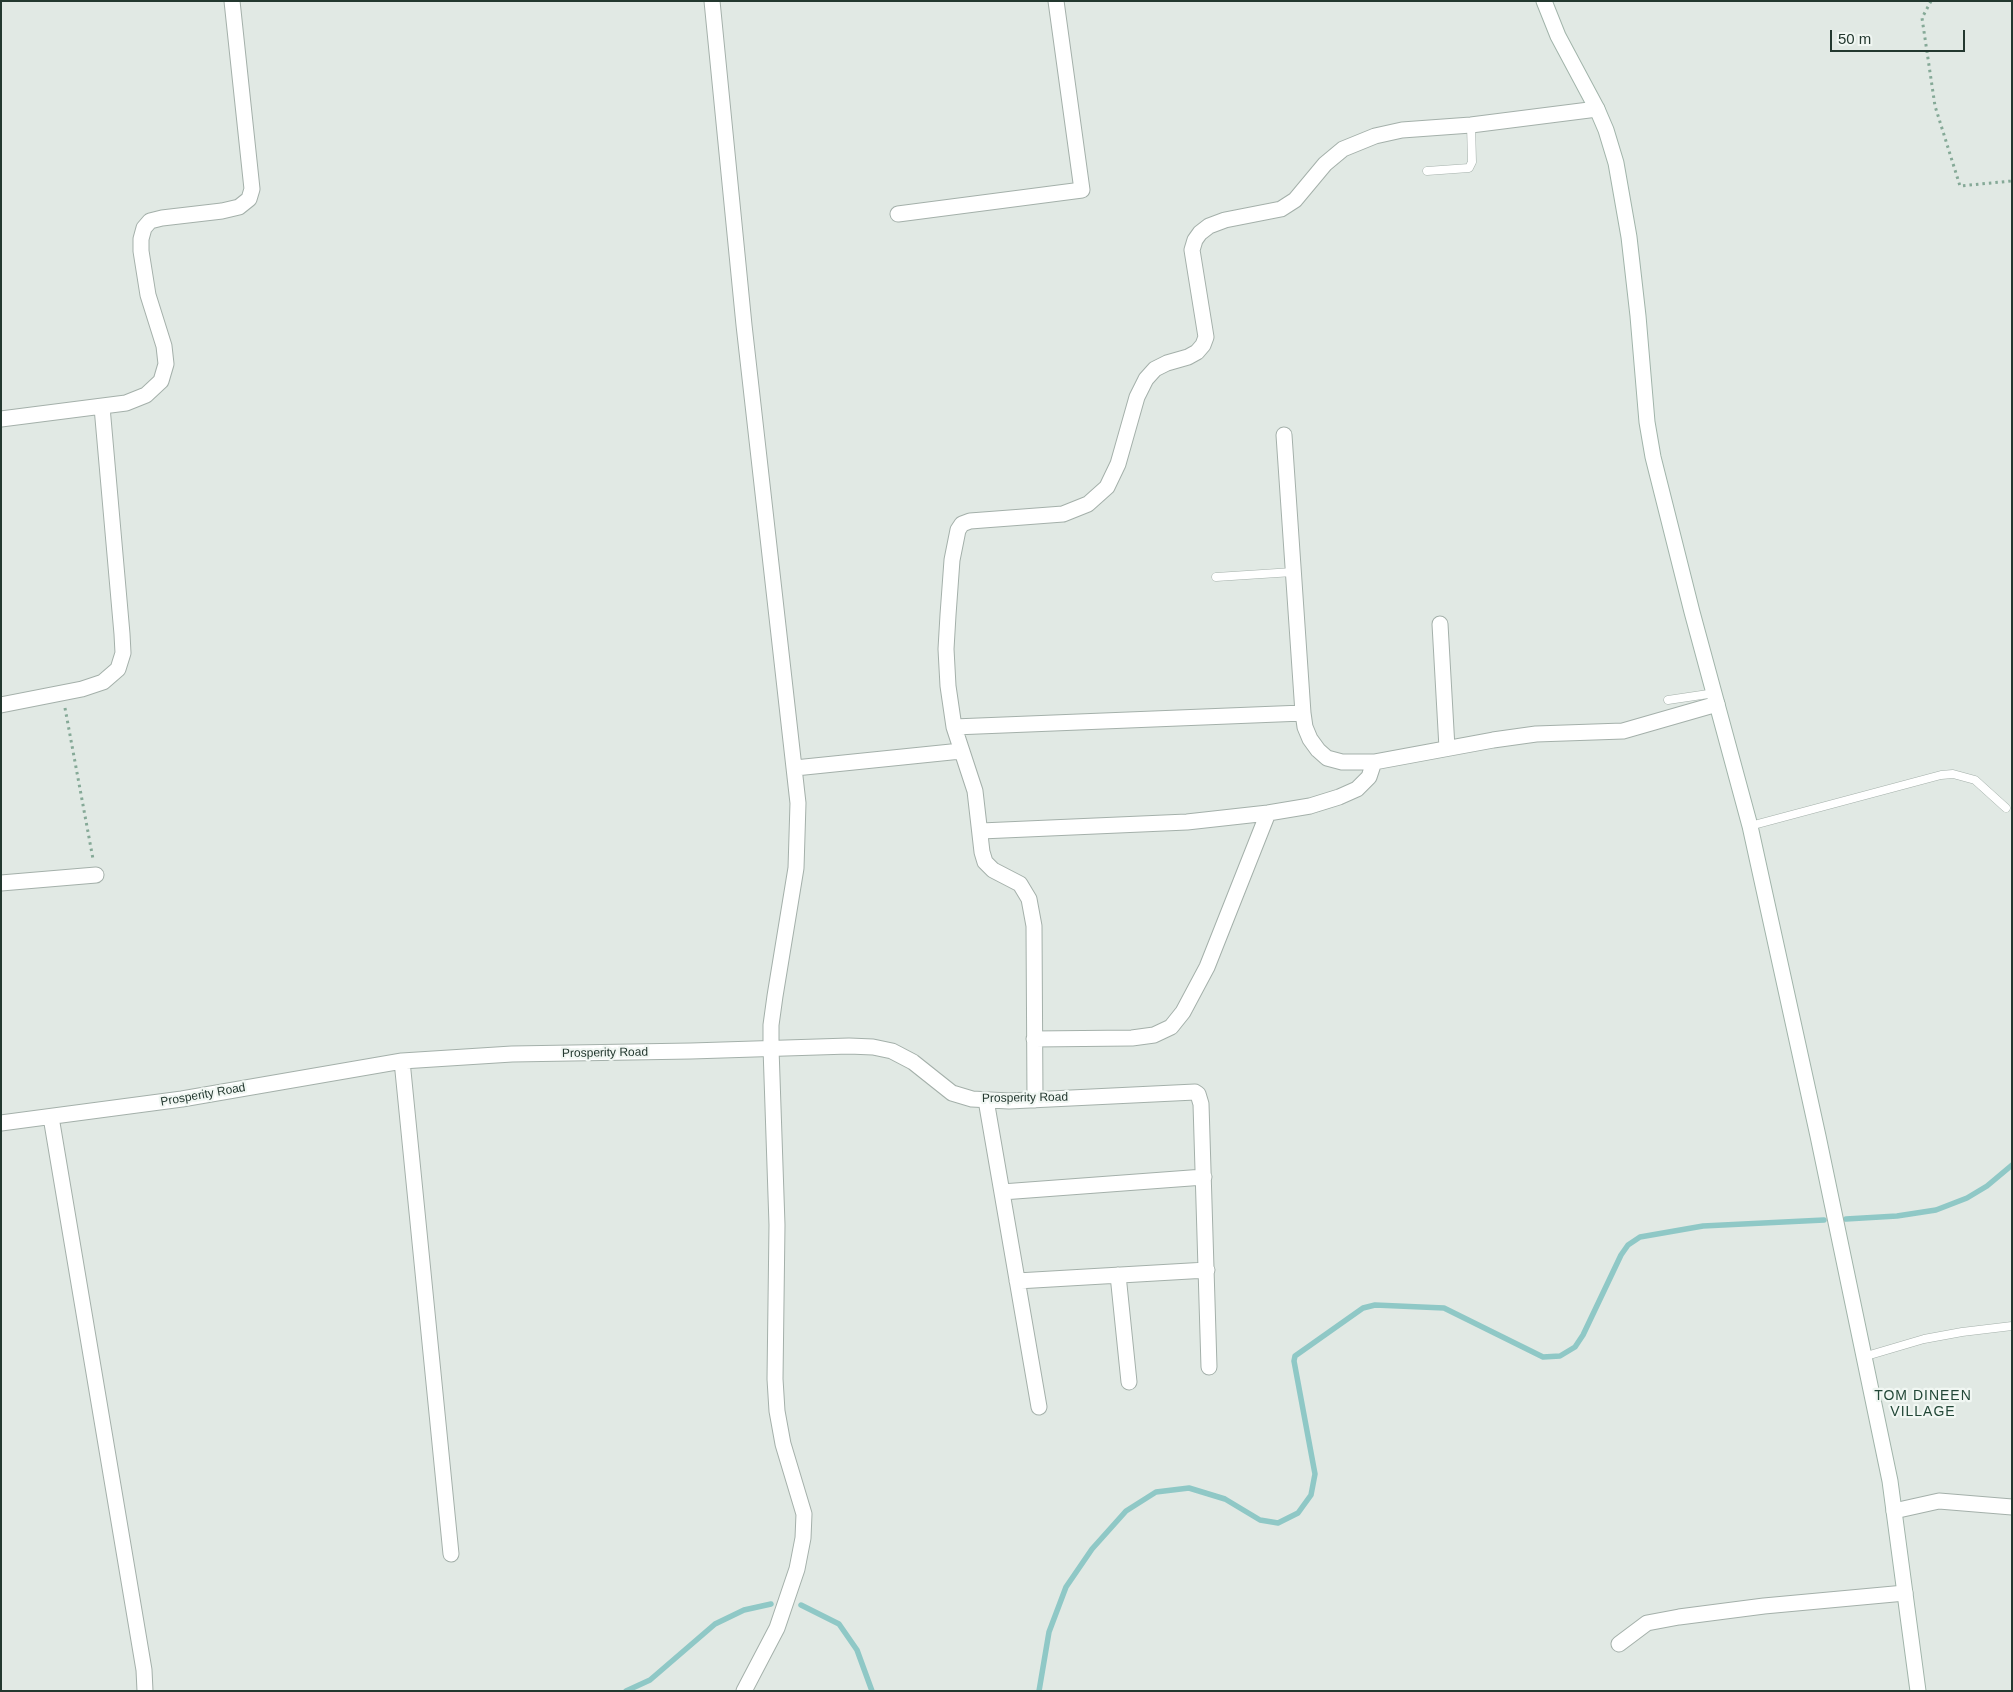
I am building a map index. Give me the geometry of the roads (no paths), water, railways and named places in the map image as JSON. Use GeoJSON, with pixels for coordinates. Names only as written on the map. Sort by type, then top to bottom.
{"type":"FeatureCollection","features":[{"type":"Feature","properties":{"kind":"street"},"geometry":{"type":"LineString","coordinates":[[1,419],[102,408],[126,403],[146,395],[161,381],[166,364],[164,346],[148,295],[141,251],[141,239],[144,228],[150,221],[162,218],[222,211],[239,207],[249,199],[252,190],[232,1]]}},
{"type":"Feature","properties":{"kind":"street"},"geometry":{"type":"LineString","coordinates":[[712,1],[745,335],[798,803],[796,868],[775,996],[771,1048],[777,1225],[775,1379],[777,1411],[783,1444],[804,1514],[803,1538],[797,1568],[777,1628],[744,1691]]}},
{"type":"Feature","properties":{"kind":"street"},"geometry":{"type":"LineString","coordinates":[[898,214],[1082,190],[1056,1]]}},
{"type":"Feature","properties":{"kind":"street"},"geometry":{"type":"LineString","coordinates":[[1544,1],[1558,36],[1597,109],[1606,130],[1616,163],[1629,237],[1638,316],[1646,422],[1653,457],[1750,826],[1818,1136],[1890,1481],[1918,1691]]}},
{"type":"Feature","properties":{"kind":"street"},"geometry":{"type":"LineString","coordinates":[[1035,1100],[1034,926],[1029,899],[1020,884],[993,870],[985,862],[982,852],[976,791],[954,727],[948,686],[946,649],[952,560],[958,530],[962,524],[970,521],[1047,516],[1068,512],[1088,504],[1107,487],[1118,464],[1137,397],[1146,379],[1155,369],[1167,363],[1188,357],[1203,345],[1206,337],[1192,250],[1195,240],[1209,226],[1225,220],[1281,209],[1295,200],[1325,164],[1343,149],[1375,136],[1402,130],[1471,125],[1597,109]]}},
{"type":"Feature","properties":{"kind":"street"},"geometry":{"type":"LineString","coordinates":[[1,705],[103,682],[118,669],[123,653],[102,408]]}},
{"type":"Feature","properties":{"kind":"street"},"geometry":{"type":"LineString","coordinates":[[1284,435],[1303,713],[1305,727],[1310,739],[1327,758],[1342,762],[1374,762],[1536,734],[1623,731],[1716,699]]}},
{"type":"Feature","properties":{"kind":"street"},"geometry":{"type":"LineString","coordinates":[[1440,624],[1447,748]]}},
{"type":"Feature","properties":{"kind":"street"},"geometry":{"type":"LineString","coordinates":[[954,727],[1303,713]]}},
{"type":"Feature","properties":{"kind":"street"},"geometry":{"type":"LineString","coordinates":[[794,768],[961,751]]}},
{"type":"Feature","properties":{"kind":"street"},"geometry":{"type":"LineString","coordinates":[[981,831],[1187,822],[1268,813],[1310,806],[1357,789],[1369,776],[1374,762]]}},
{"type":"Feature","properties":{"kind":"street"},"geometry":{"type":"LineString","coordinates":[[1034,1039],[1132,1038],[1154,1035],[1171,1026],[1183,1012],[1207,967],[1268,813]]}},
{"type":"Feature","properties":{"kind":"street"},"geometry":{"type":"LineString","coordinates":[[1,883],[96,875]]}},
{"type":"Feature","properties":{"kind":"street","name":"Prosperity Road"},"geometry":{"type":"LineString","coordinates":[[1,1123],[182,1100],[402,1061],[512,1054],[873,1047],[892,1051],[913,1062],[952,1092],[972,1098],[986,1100],[1035,1100],[1189,1092],[1198,1094],[1201,1104],[1204,1177]]}},
{"type":"Feature","properties":{"kind":"street"},"geometry":{"type":"LineString","coordinates":[[402,1061],[451,1554]]}},
{"type":"Feature","properties":{"kind":"street"},"geometry":{"type":"LineString","coordinates":[[986,1100],[1039,1407]]}},
{"type":"Feature","properties":{"kind":"street"},"geometry":{"type":"LineString","coordinates":[[51,1117],[144,1670],[145,1691]]}},
{"type":"Feature","properties":{"kind":"street"},"geometry":{"type":"LineString","coordinates":[[1002,1192],[1204,1177],[1210,1367]]}},
{"type":"Feature","properties":{"kind":"street"},"geometry":{"type":"LineString","coordinates":[[1017,1281],[1206,1270]]}},
{"type":"Feature","properties":{"kind":"street"},"geometry":{"type":"LineString","coordinates":[[1118,1275],[1129,1382]]}},
{"type":"Feature","properties":{"kind":"street"},"geometry":{"type":"LineString","coordinates":[[1894,1512],[1939,1501],[2012,1507]]}},
{"type":"Feature","properties":{"kind":"street"},"geometry":{"type":"LineString","coordinates":[[1619,1644],[1647,1623],[1663,1620],[1764,1606],[1904,1593]]}},
{"type":"Feature","properties":{"kind":"lane"},"geometry":{"type":"LineString","coordinates":[[1427,171],[1469,168],[1472,162],[1471,125]]}},
{"type":"Feature","properties":{"kind":"lane"},"geometry":{"type":"LineString","coordinates":[[1216,577],[1293,572]]}},
{"type":"Feature","properties":{"kind":"lane"},"geometry":{"type":"LineString","coordinates":[[1668,700],[1716,699]]}},
{"type":"Feature","properties":{"kind":"lane"},"geometry":{"type":"LineString","coordinates":[[1750,826],[1954,774],[1975,780],[2006,808]]}},
{"type":"Feature","properties":{"kind":"lane"},"geometry":{"type":"LineString","coordinates":[[1863,1357],[1924,1340],[1962,1332],[2012,1326]]}},
{"type":"Feature","properties":{"kind":"waterway"},"geometry":{"type":"LineString","coordinates":[[1846,1219],[1897,1216],[1936,1210],[1967,1198],[1987,1186],[2012,1165]]}},
{"type":"Feature","properties":{"kind":"waterway"},"geometry":{"type":"LineString","coordinates":[[1039,1691],[1049,1632],[1066,1587],[1092,1549],[1126,1511],[1156,1492],[1189,1488],[1225,1499],[1260,1520],[1278,1523],[1298,1513],[1311,1495],[1315,1474],[1294,1361],[1295,1356],[1363,1308],[1375,1305],[1444,1308],[1543,1357],[1560,1356],[1575,1347],[1583,1335],[1621,1255],[1628,1245],[1640,1237],[1703,1226],[1824,1220]]}},
{"type":"Feature","properties":{"kind":"waterway"},"geometry":{"type":"LineString","coordinates":[[626,1691],[650,1680],[715,1624],[744,1610],[771,1604]]}},
{"type":"Feature","properties":{"kind":"waterway"},"geometry":{"type":"LineString","coordinates":[[801,1605],[839,1624],[857,1650],[872,1691]]}},
{"type":"Feature","properties":{"kind":"district","name":"TOM DINEEN VILLAGE"},"geometry":{"type":"Point","coordinates":[1923,1404]}}]}
